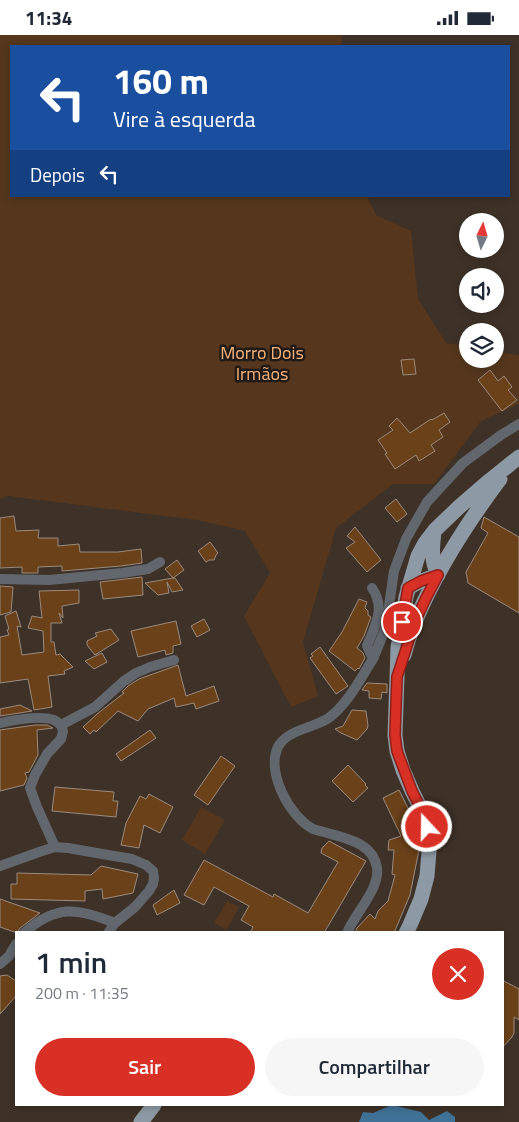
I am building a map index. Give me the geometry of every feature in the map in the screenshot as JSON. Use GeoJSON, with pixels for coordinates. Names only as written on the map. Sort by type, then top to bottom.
{"type":"FeatureCollection","features":[{"type":"Feature","properties":{"kind":"main road"},"geometry":{"type":"LineString","coordinates":[[407,931],[423,891],[428,867],[430,839],[424,815],[412,791],[397,751],[395,735],[398,648],[408,588],[418,556],[435,530],[516,459]]}},
{"type":"Feature","properties":{"kind":"main road"},"geometry":{"type":"LineString","coordinates":[[397,677],[414,624],[438,575],[490,491],[516,459]]}},
{"type":"Feature","properties":{"kind":"main road"},"geometry":{"type":"LineString","coordinates":[[435,530],[432,557],[438,575]]}},
{"type":"Feature","properties":{"kind":"main road"},"geometry":{"type":"LineString","coordinates":[[408,588],[438,575]]}},
{"type":"Feature","properties":{"kind":"main road"},"geometry":{"type":"LineString","coordinates":[[141,1122],[153,1106]]}},
{"type":"Feature","properties":{"kind":"street"},"geometry":{"type":"LineString","coordinates":[[348,931],[366,902],[374,884],[377,869],[374,857],[361,844],[313,829],[292,809],[279,786],[275,771],[278,746],[284,739],[296,732],[329,718],[349,697],[373,659],[386,627],[394,571],[406,539],[427,501],[463,463],[519,424]]}},
{"type":"Feature","properties":{"kind":"street"},"geometry":{"type":"LineString","coordinates":[[0,579],[48,580],[122,573],[148,569],[160,561]]}},
{"type":"Feature","properties":{"kind":"street"},"geometry":{"type":"LineString","coordinates":[[372,588],[378,596],[379,606],[376,623],[367,646],[373,659]]}},
{"type":"Feature","properties":{"kind":"street"},"geometry":{"type":"LineString","coordinates":[[61,725],[95,707],[124,681],[136,673],[174,660]]}},
{"type":"Feature","properties":{"kind":"street"},"geometry":{"type":"LineString","coordinates":[[0,723],[47,719],[56,721],[61,725],[63,731],[61,739],[47,754],[30,788],[55,847]]}},
{"type":"Feature","properties":{"kind":"street"},"geometry":{"type":"LineString","coordinates":[[0,866],[55,847],[132,859],[146,865],[153,871],[153,884],[135,907],[115,923],[109,931]]}},
{"type":"Feature","properties":{"kind":"street"},"geometry":{"type":"LineString","coordinates":[[26,931],[47,916],[64,911],[86,913],[115,923]]}},
{"type":"Feature","properties":{"kind":"street"},"geometry":{"type":"LineString","coordinates":[[0,964],[9,956],[15,946]]}},
{"type":"Feature","properties":{"kind":"green space","name":"Morro Dois Irmãos"},"geometry":{"type":"Polygon","coordinates":[[[0,35],[342,35],[341,45],[10,45],[10,197],[367,197],[376,215],[411,231],[418,299],[446,343],[459,345],[459,368],[504,368],[504,352],[519,355],[519,404],[481,421],[434,484],[393,484],[336,528],[303,642],[318,696],[291,707],[244,616],[270,573],[245,531],[197,520],[8,496],[0,499],[0,35]]]}},
{"type":"Feature","properties":{"kind":"green space"},"geometry":{"type":"Polygon","coordinates":[[[201,807],[225,820],[205,854],[182,840],[201,807]]]}},
{"type":"Feature","properties":{"kind":"green space"},"geometry":{"type":"Polygon","coordinates":[[[227,901],[239,907],[226,930],[214,923],[227,901]]]}},
{"type":"Feature","properties":{"kind":"water"},"geometry":{"type":"Polygon","coordinates":[[[390,1106],[396,1106],[421,1112],[429,1120],[447,1111],[455,1117],[455,1122],[359,1122],[363,1112],[373,1113],[390,1106]]]}},
{"type":"Feature","properties":{"kind":"building"},"geometry":{"type":"Polygon","coordinates":[[[414,359],[416,374],[403,375],[401,360],[414,359]]]}},
{"type":"Feature","properties":{"kind":"building"},"geometry":{"type":"Polygon","coordinates":[[[490,370],[498,381],[504,376],[512,387],[508,390],[517,400],[502,411],[478,380],[490,370]]]}},
{"type":"Feature","properties":{"kind":"building"},"geometry":{"type":"Polygon","coordinates":[[[444,413],[450,422],[439,430],[443,437],[431,445],[435,451],[419,461],[416,455],[395,469],[378,440],[393,430],[389,426],[397,418],[410,433],[444,413]]]}},
{"type":"Feature","properties":{"kind":"building"},"geometry":{"type":"Polygon","coordinates":[[[396,499],[407,514],[397,522],[385,508],[396,499]]]}},
{"type":"Feature","properties":{"kind":"building"},"geometry":{"type":"Polygon","coordinates":[[[14,516],[16,531],[39,530],[38,538],[58,538],[58,546],[79,544],[80,552],[118,552],[141,549],[142,563],[62,571],[62,566],[38,567],[38,573],[22,573],[22,567],[0,568],[0,518],[14,516]]]}},
{"type":"Feature","properties":{"kind":"building"},"geometry":{"type":"Polygon","coordinates":[[[484,517],[519,537],[519,613],[468,583],[466,572],[488,533],[481,528],[484,517]]]}},
{"type":"Feature","properties":{"kind":"building"},"geometry":{"type":"Polygon","coordinates":[[[355,527],[381,560],[367,572],[346,548],[355,542],[347,536],[355,527]]]}},
{"type":"Feature","properties":{"kind":"building"},"geometry":{"type":"Polygon","coordinates":[[[210,542],[218,553],[214,560],[206,562],[198,551],[210,542]]]}},
{"type":"Feature","properties":{"kind":"building"},"geometry":{"type":"Polygon","coordinates":[[[177,560],[184,570],[173,578],[165,569],[177,560]]]}},
{"type":"Feature","properties":{"kind":"building"},"geometry":{"type":"Polygon","coordinates":[[[142,577],[143,595],[103,599],[100,582],[142,577]]]}},
{"type":"Feature","properties":{"kind":"building"},"geometry":{"type":"Polygon","coordinates":[[[175,578],[183,590],[172,592],[167,582],[169,593],[158,595],[145,583],[175,578]]]}},
{"type":"Feature","properties":{"kind":"building"},"geometry":{"type":"Polygon","coordinates":[[[0,586],[13,587],[11,612],[0,615],[0,586]]]}},
{"type":"Feature","properties":{"kind":"building"},"geometry":{"type":"Polygon","coordinates":[[[79,590],[79,603],[62,606],[63,618],[59,613],[62,623],[51,623],[51,642],[54,642],[56,655],[60,654],[73,667],[64,671],[65,674],[48,676],[52,707],[34,710],[28,679],[0,683],[0,637],[9,635],[5,616],[16,611],[21,627],[17,626],[22,655],[44,652],[43,631],[28,628],[32,616],[42,618],[39,591],[79,590]]]}},
{"type":"Feature","properties":{"kind":"building"},"geometry":{"type":"Polygon","coordinates":[[[359,599],[367,602],[365,608],[371,617],[357,648],[363,653],[365,658],[359,669],[355,671],[329,651],[342,632],[359,599]]]}},
{"type":"Feature","properties":{"kind":"building"},"geometry":{"type":"Polygon","coordinates":[[[204,619],[210,630],[197,637],[191,626],[204,619]]]}},
{"type":"Feature","properties":{"kind":"building"},"geometry":{"type":"Polygon","coordinates":[[[176,621],[181,644],[173,646],[173,653],[166,655],[165,650],[138,657],[131,631],[176,621]]]}},
{"type":"Feature","properties":{"kind":"building"},"geometry":{"type":"Polygon","coordinates":[[[111,629],[119,640],[95,655],[87,645],[87,641],[97,636],[95,633],[111,629]]]}},
{"type":"Feature","properties":{"kind":"building"},"geometry":{"type":"Polygon","coordinates":[[[320,647],[348,686],[336,694],[310,658],[313,656],[311,654],[320,647]]]}},
{"type":"Feature","properties":{"kind":"building"},"geometry":{"type":"Polygon","coordinates":[[[102,653],[107,662],[94,669],[85,661],[102,653]]]}},
{"type":"Feature","properties":{"kind":"building"},"geometry":{"type":"Polygon","coordinates":[[[178,665],[186,696],[214,686],[219,701],[196,709],[194,703],[176,707],[174,698],[148,709],[138,721],[118,711],[96,732],[94,730],[90,734],[83,727],[124,693],[122,692],[128,686],[139,679],[178,665]]]}},
{"type":"Feature","properties":{"kind":"building"},"geometry":{"type":"Polygon","coordinates":[[[367,683],[387,684],[387,693],[382,692],[381,699],[369,698],[369,691],[362,690],[367,683]]]}},
{"type":"Feature","properties":{"kind":"building"},"geometry":{"type":"Polygon","coordinates":[[[20,705],[32,711],[0,716],[0,709],[20,705]]]}},
{"type":"Feature","properties":{"kind":"building"},"geometry":{"type":"Polygon","coordinates":[[[352,710],[366,711],[368,726],[357,740],[335,729],[343,726],[352,710]]]}},
{"type":"Feature","properties":{"kind":"building"},"geometry":{"type":"Polygon","coordinates":[[[47,725],[53,728],[37,730],[38,755],[29,772],[25,773],[27,778],[24,785],[0,791],[0,730],[47,725]]]}},
{"type":"Feature","properties":{"kind":"building"},"geometry":{"type":"Polygon","coordinates":[[[150,730],[156,738],[121,761],[116,754],[150,730]]]}},
{"type":"Feature","properties":{"kind":"building"},"geometry":{"type":"Polygon","coordinates":[[[221,756],[235,766],[208,805],[194,795],[221,756]]]}},
{"type":"Feature","properties":{"kind":"building"},"geometry":{"type":"Polygon","coordinates":[[[348,765],[368,788],[353,802],[332,781],[348,765]]]}},
{"type":"Feature","properties":{"kind":"building"},"geometry":{"type":"Polygon","coordinates":[[[55,787],[114,792],[113,801],[118,801],[116,817],[52,811],[55,787]]]}},
{"type":"Feature","properties":{"kind":"building"},"geometry":{"type":"Polygon","coordinates":[[[399,790],[417,826],[421,840],[410,895],[395,931],[356,931],[370,914],[375,919],[378,911],[388,901],[395,875],[392,874],[394,850],[388,850],[389,840],[401,836],[383,798],[399,790]]]}},
{"type":"Feature","properties":{"kind":"building"},"geometry":{"type":"Polygon","coordinates":[[[149,794],[173,807],[160,833],[144,825],[139,848],[121,845],[126,823],[140,796],[146,799],[149,794]]]}},
{"type":"Feature","properties":{"kind":"building"},"geometry":{"type":"Polygon","coordinates":[[[329,841],[366,861],[325,931],[251,931],[253,927],[241,920],[249,906],[214,887],[204,905],[184,895],[204,860],[273,897],[274,894],[308,913],[338,862],[321,853],[322,848],[329,841]]]}},
{"type":"Feature","properties":{"kind":"building"},"geometry":{"type":"Polygon","coordinates":[[[101,866],[138,874],[133,893],[103,899],[102,889],[85,891],[85,901],[11,899],[11,884],[17,884],[17,873],[91,875],[101,866]]]}},
{"type":"Feature","properties":{"kind":"building"},"geometry":{"type":"Polygon","coordinates":[[[174,890],[180,903],[157,915],[153,905],[174,890]]]}},
{"type":"Feature","properties":{"kind":"building"},"geometry":{"type":"Polygon","coordinates":[[[0,899],[40,913],[15,932],[0,927],[0,899]]]}},
{"type":"Feature","properties":{"kind":"building"},"geometry":{"type":"Polygon","coordinates":[[[7,975],[15,980],[15,997],[0,1014],[0,976],[7,975]]]}},
{"type":"Feature","properties":{"kind":"building"},"geometry":{"type":"Polygon","coordinates":[[[504,981],[519,989],[519,1020],[514,1017],[514,1033],[504,1046],[504,981]]]}},
{"type":"Feature","properties":{"kind":"route"},"geometry":{"type":"LineString","coordinates":[[402,622],[408,588],[438,575],[414,624],[397,677],[395,735],[397,751],[403,770],[424,815],[427,827]]}}]}
